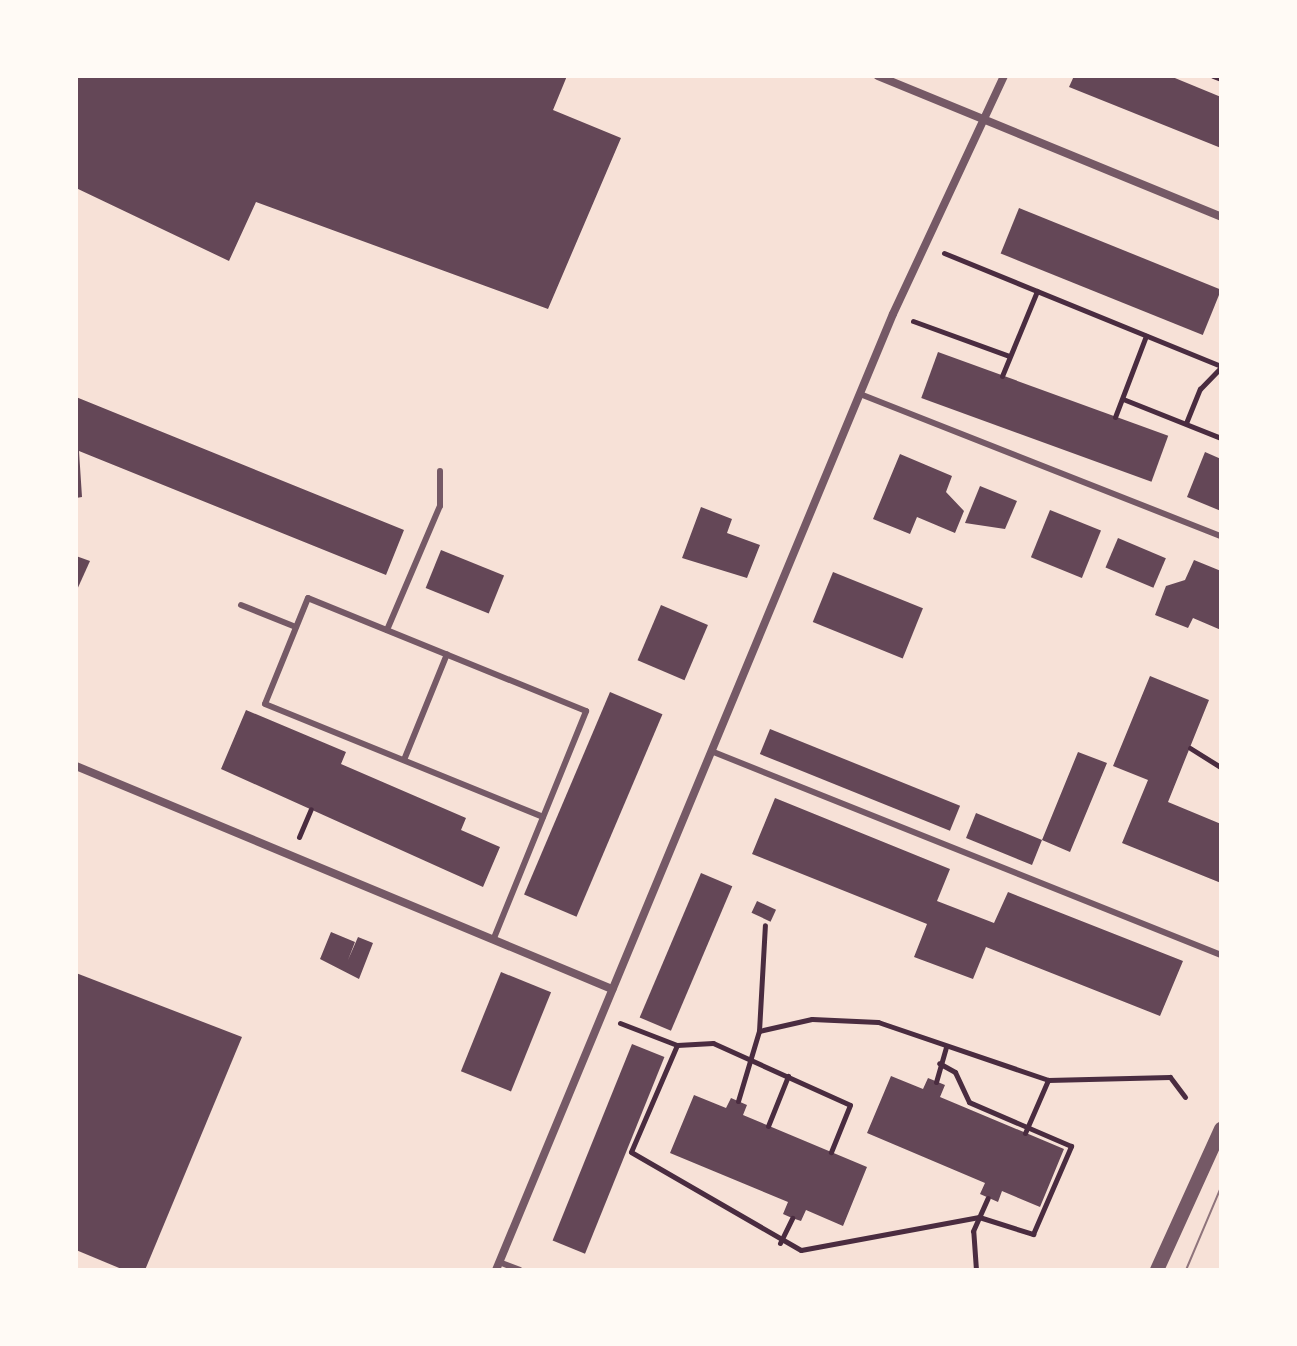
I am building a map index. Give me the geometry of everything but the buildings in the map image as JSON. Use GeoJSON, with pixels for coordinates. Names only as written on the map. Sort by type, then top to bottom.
{"type":"FeatureCollection","features":[{"type":"Feature","properties":{"kind":"street"},"geometry":{"type":"LineString","coordinates":[[878,76],[1221,217]]}},
{"type":"Feature","properties":{"kind":"street"},"geometry":{"type":"LineString","coordinates":[[497,1266],[893,314],[1004,76]]}},
{"type":"Feature","properties":{"kind":"street"},"geometry":{"type":"LineString","coordinates":[[76,766],[292,853],[612,989]]}},
{"type":"Feature","properties":{"kind":"street"},"geometry":{"type":"LineString","coordinates":[[1157,1270],[1221,1129]]}},
{"type":"Feature","properties":{"kind":"lane"},"geometry":{"type":"LineString","coordinates":[[860,394],[1221,536]]}},
{"type":"Feature","properties":{"kind":"lane"},"geometry":{"type":"LineString","coordinates":[[387,630],[440,506],[440,471]]}},
{"type":"Feature","properties":{"kind":"lane"},"geometry":{"type":"LineString","coordinates":[[494,938],[586,711],[308,598],[265,704],[543,817]]}},
{"type":"Feature","properties":{"kind":"lane"},"geometry":{"type":"LineString","coordinates":[[241,605],[296,627]]}},
{"type":"Feature","properties":{"kind":"lane"},"geometry":{"type":"LineString","coordinates":[[404,760],[447,654]]}},
{"type":"Feature","properties":{"kind":"lane"},"geometry":{"type":"LineString","coordinates":[[711,751],[1221,955]]}},
{"type":"Feature","properties":{"kind":"lane"},"geometry":{"type":"LineString","coordinates":[[497,1266],[520,1270]]}},
{"type":"Feature","properties":{"kind":"path"},"geometry":{"type":"LineString","coordinates":[[1213,76],[1221,79]]}},
{"type":"Feature","properties":{"kind":"path"},"geometry":{"type":"LineString","coordinates":[[925,244],[1221,367],[1200,389],[1186,423]]}},
{"type":"Feature","properties":{"kind":"path"},"geometry":{"type":"LineString","coordinates":[[1002,376],[1037,291]]}},
{"type":"Feature","properties":{"kind":"path"},"geometry":{"type":"LineString","coordinates":[[893,314],[1009,356]]}},
{"type":"Feature","properties":{"kind":"path"},"geometry":{"type":"LineString","coordinates":[[1115,417],[1146,336]]}},
{"type":"Feature","properties":{"kind":"path"},"geometry":{"type":"LineString","coordinates":[[1123,399],[1221,438]]}},
{"type":"Feature","properties":{"kind":"path"},"geometry":{"type":"LineString","coordinates":[[1190,748],[1221,767]]}},
{"type":"Feature","properties":{"kind":"path"},"geometry":{"type":"LineString","coordinates":[[292,853],[311,809]]}},
{"type":"Feature","properties":{"kind":"path"},"geometry":{"type":"LineString","coordinates":[[738,1101],[754,1060],[759,1031],[765,925]]}},
{"type":"Feature","properties":{"kind":"path"},"geometry":{"type":"LineString","coordinates":[[601,1016],[677,1045],[713,1043],[850,1105],[831,1152]]}},
{"type":"Feature","properties":{"kind":"path"},"geometry":{"type":"LineString","coordinates":[[759,1031],[812,1019],[878,1022],[1048,1080],[1170,1077],[1185,1097]]}},
{"type":"Feature","properties":{"kind":"path"},"geometry":{"type":"LineString","coordinates":[[677,1045],[631,1152],[780,1243],[801,1250],[979,1217],[1033,1234],[1071,1146],[969,1102],[955,1072],[939,1063]]}},
{"type":"Feature","properties":{"kind":"path"},"geometry":{"type":"LineString","coordinates":[[936,1082],[946,1046]]}},
{"type":"Feature","properties":{"kind":"path"},"geometry":{"type":"LineString","coordinates":[[768,1126],[788,1076]]}},
{"type":"Feature","properties":{"kind":"path"},"geometry":{"type":"LineString","coordinates":[[1025,1133],[1048,1080]]}},
{"type":"Feature","properties":{"kind":"path"},"geometry":{"type":"LineString","coordinates":[[976,1270],[979,1217],[988,1198]]}},
{"type":"Feature","properties":{"kind":"path"},"geometry":{"type":"LineString","coordinates":[[780,1243],[792,1218]]}},
{"type":"Feature","properties":{"kind":"tram line"},"geometry":{"type":"LineString","coordinates":[[1186,1270],[1221,1187]]}}]}
